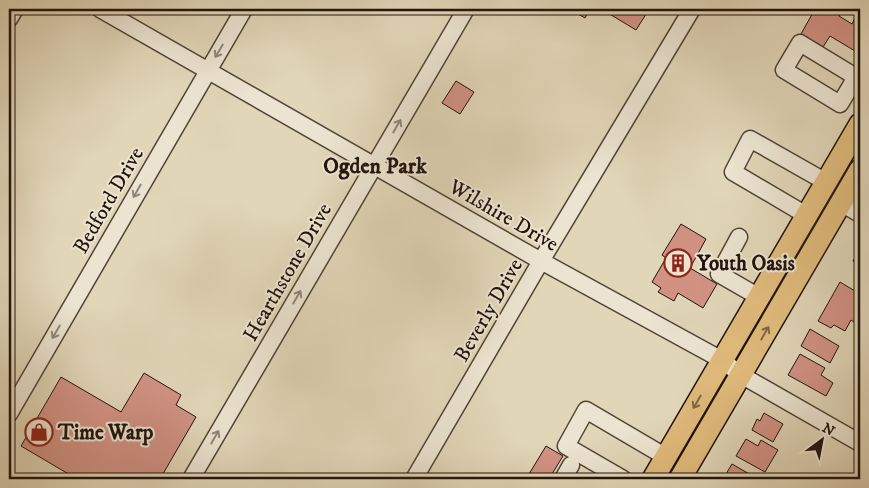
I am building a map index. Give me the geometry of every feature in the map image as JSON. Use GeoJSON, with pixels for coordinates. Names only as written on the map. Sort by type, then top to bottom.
{"type":"FeatureCollection","features":[{"type":"Feature","properties":{"kind":"main road"},"geometry":{"type":"LineString","coordinates":[[653,479],[860,124]]}},
{"type":"Feature","properties":{"kind":"main road"},"geometry":{"type":"LineString","coordinates":[[680,479],[860,170]]}},
{"type":"Feature","properties":{"kind":"street"},"geometry":{"type":"LineString","coordinates":[[9,19],[15,9]]}},
{"type":"Feature","properties":{"kind":"street","name":"Wilshire Drive"},"geometry":{"type":"LineString","coordinates":[[100,9],[541,260],[722,360],[741,375],[860,443]]}},
{"type":"Feature","properties":{"kind":"street","name":"Bedford Drive"},"geometry":{"type":"LineString","coordinates":[[9,414],[244,9]]}},
{"type":"Feature","properties":{"kind":"street","name":"Hearthstone Drive"},"geometry":{"type":"LineString","coordinates":[[191,479],[466,9]]}},
{"type":"Feature","properties":{"kind":"street","name":"Beverly Drive"},"geometry":{"type":"LineString","coordinates":[[414,479],[541,260],[692,9]]}},
{"type":"Feature","properties":{"kind":"street"},"geometry":{"type":"LineString","coordinates":[[806,215],[732,172],[750,140],[826,182]]}},
{"type":"Feature","properties":{"kind":"street"},"geometry":{"type":"LineString","coordinates":[[841,202],[860,214]]}},
{"type":"Feature","properties":{"kind":"street"},"geometry":{"type":"LineString","coordinates":[[739,237],[718,274],[759,297]]}},
{"type":"Feature","properties":{"kind":"street"},"geometry":{"type":"LineString","coordinates":[[623,479],[566,446],[586,410],[666,457]]}},
{"type":"Feature","properties":{"kind":"building"},"geometry":{"type":"Polygon","coordinates":[[[572,9],[590,9],[585,18],[572,9]]]}},
{"type":"Feature","properties":{"kind":"building"},"geometry":{"type":"Polygon","coordinates":[[[604,9],[644,9],[648,11],[636,30],[604,9]]]}},
{"type":"Feature","properties":{"kind":"building"},"geometry":{"type":"Polygon","coordinates":[[[815,9],[841,9],[839,16],[852,24],[856,16],[860,18],[860,42],[855,51],[830,36],[823,47],[801,34],[815,9]]]}},
{"type":"Feature","properties":{"kind":"building"},"geometry":{"type":"Polygon","coordinates":[[[456,81],[474,92],[460,114],[442,103],[456,81]]]}},
{"type":"Feature","properties":{"kind":"building","name":"Youth Oasis"},"geometry":{"type":"Polygon","coordinates":[[[681,224],[706,239],[690,268],[717,284],[703,308],[678,293],[674,301],[658,292],[661,288],[652,282],[666,258],[662,255],[681,224]]]}},
{"type":"Feature","properties":{"kind":"building"},"geometry":{"type":"Polygon","coordinates":[[[860,249],[860,266],[853,261],[860,249]]]}},
{"type":"Feature","properties":{"kind":"building"},"geometry":{"type":"Polygon","coordinates":[[[840,282],[860,294],[860,326],[851,320],[845,331],[834,325],[831,328],[818,321],[840,282]]]}},
{"type":"Feature","properties":{"kind":"building"},"geometry":{"type":"Polygon","coordinates":[[[810,329],[839,346],[830,363],[801,346],[810,329]]]}},
{"type":"Feature","properties":{"kind":"building"},"geometry":{"type":"Polygon","coordinates":[[[800,354],[825,368],[821,375],[833,383],[826,396],[788,375],[800,354]]]}},
{"type":"Feature","properties":{"kind":"building"},"geometry":{"type":"Polygon","coordinates":[[[144,373],[181,395],[176,405],[196,417],[160,479],[77,479],[21,446],[61,377],[121,412],[144,373]]]}},
{"type":"Feature","properties":{"kind":"building"},"geometry":{"type":"Polygon","coordinates":[[[764,413],[783,424],[773,442],[752,430],[757,419],[760,421],[764,413]]]}},
{"type":"Feature","properties":{"kind":"building"},"geometry":{"type":"Polygon","coordinates":[[[746,439],[758,446],[761,440],[778,450],[765,472],[736,456],[746,439]]]}},
{"type":"Feature","properties":{"kind":"building"},"geometry":{"type":"Polygon","coordinates":[[[546,446],[563,456],[549,479],[526,479],[546,446]]]}},
{"type":"Feature","properties":{"kind":"building"},"geometry":{"type":"Polygon","coordinates":[[[732,464],[758,479],[723,479],[732,464]]]}},
{"type":"Feature","properties":{"kind":"place","name":"Youth Oasis"},"geometry":{"type":"Point","coordinates":[678,263]}},
{"type":"Feature","properties":{"kind":"place","name":"Time Warp"},"geometry":{"type":"Point","coordinates":[39,432]}},
{"type":"Feature","properties":{"kind":"district","name":"Ogden Park"},"geometry":{"type":"Point","coordinates":[375,165]}}]}
